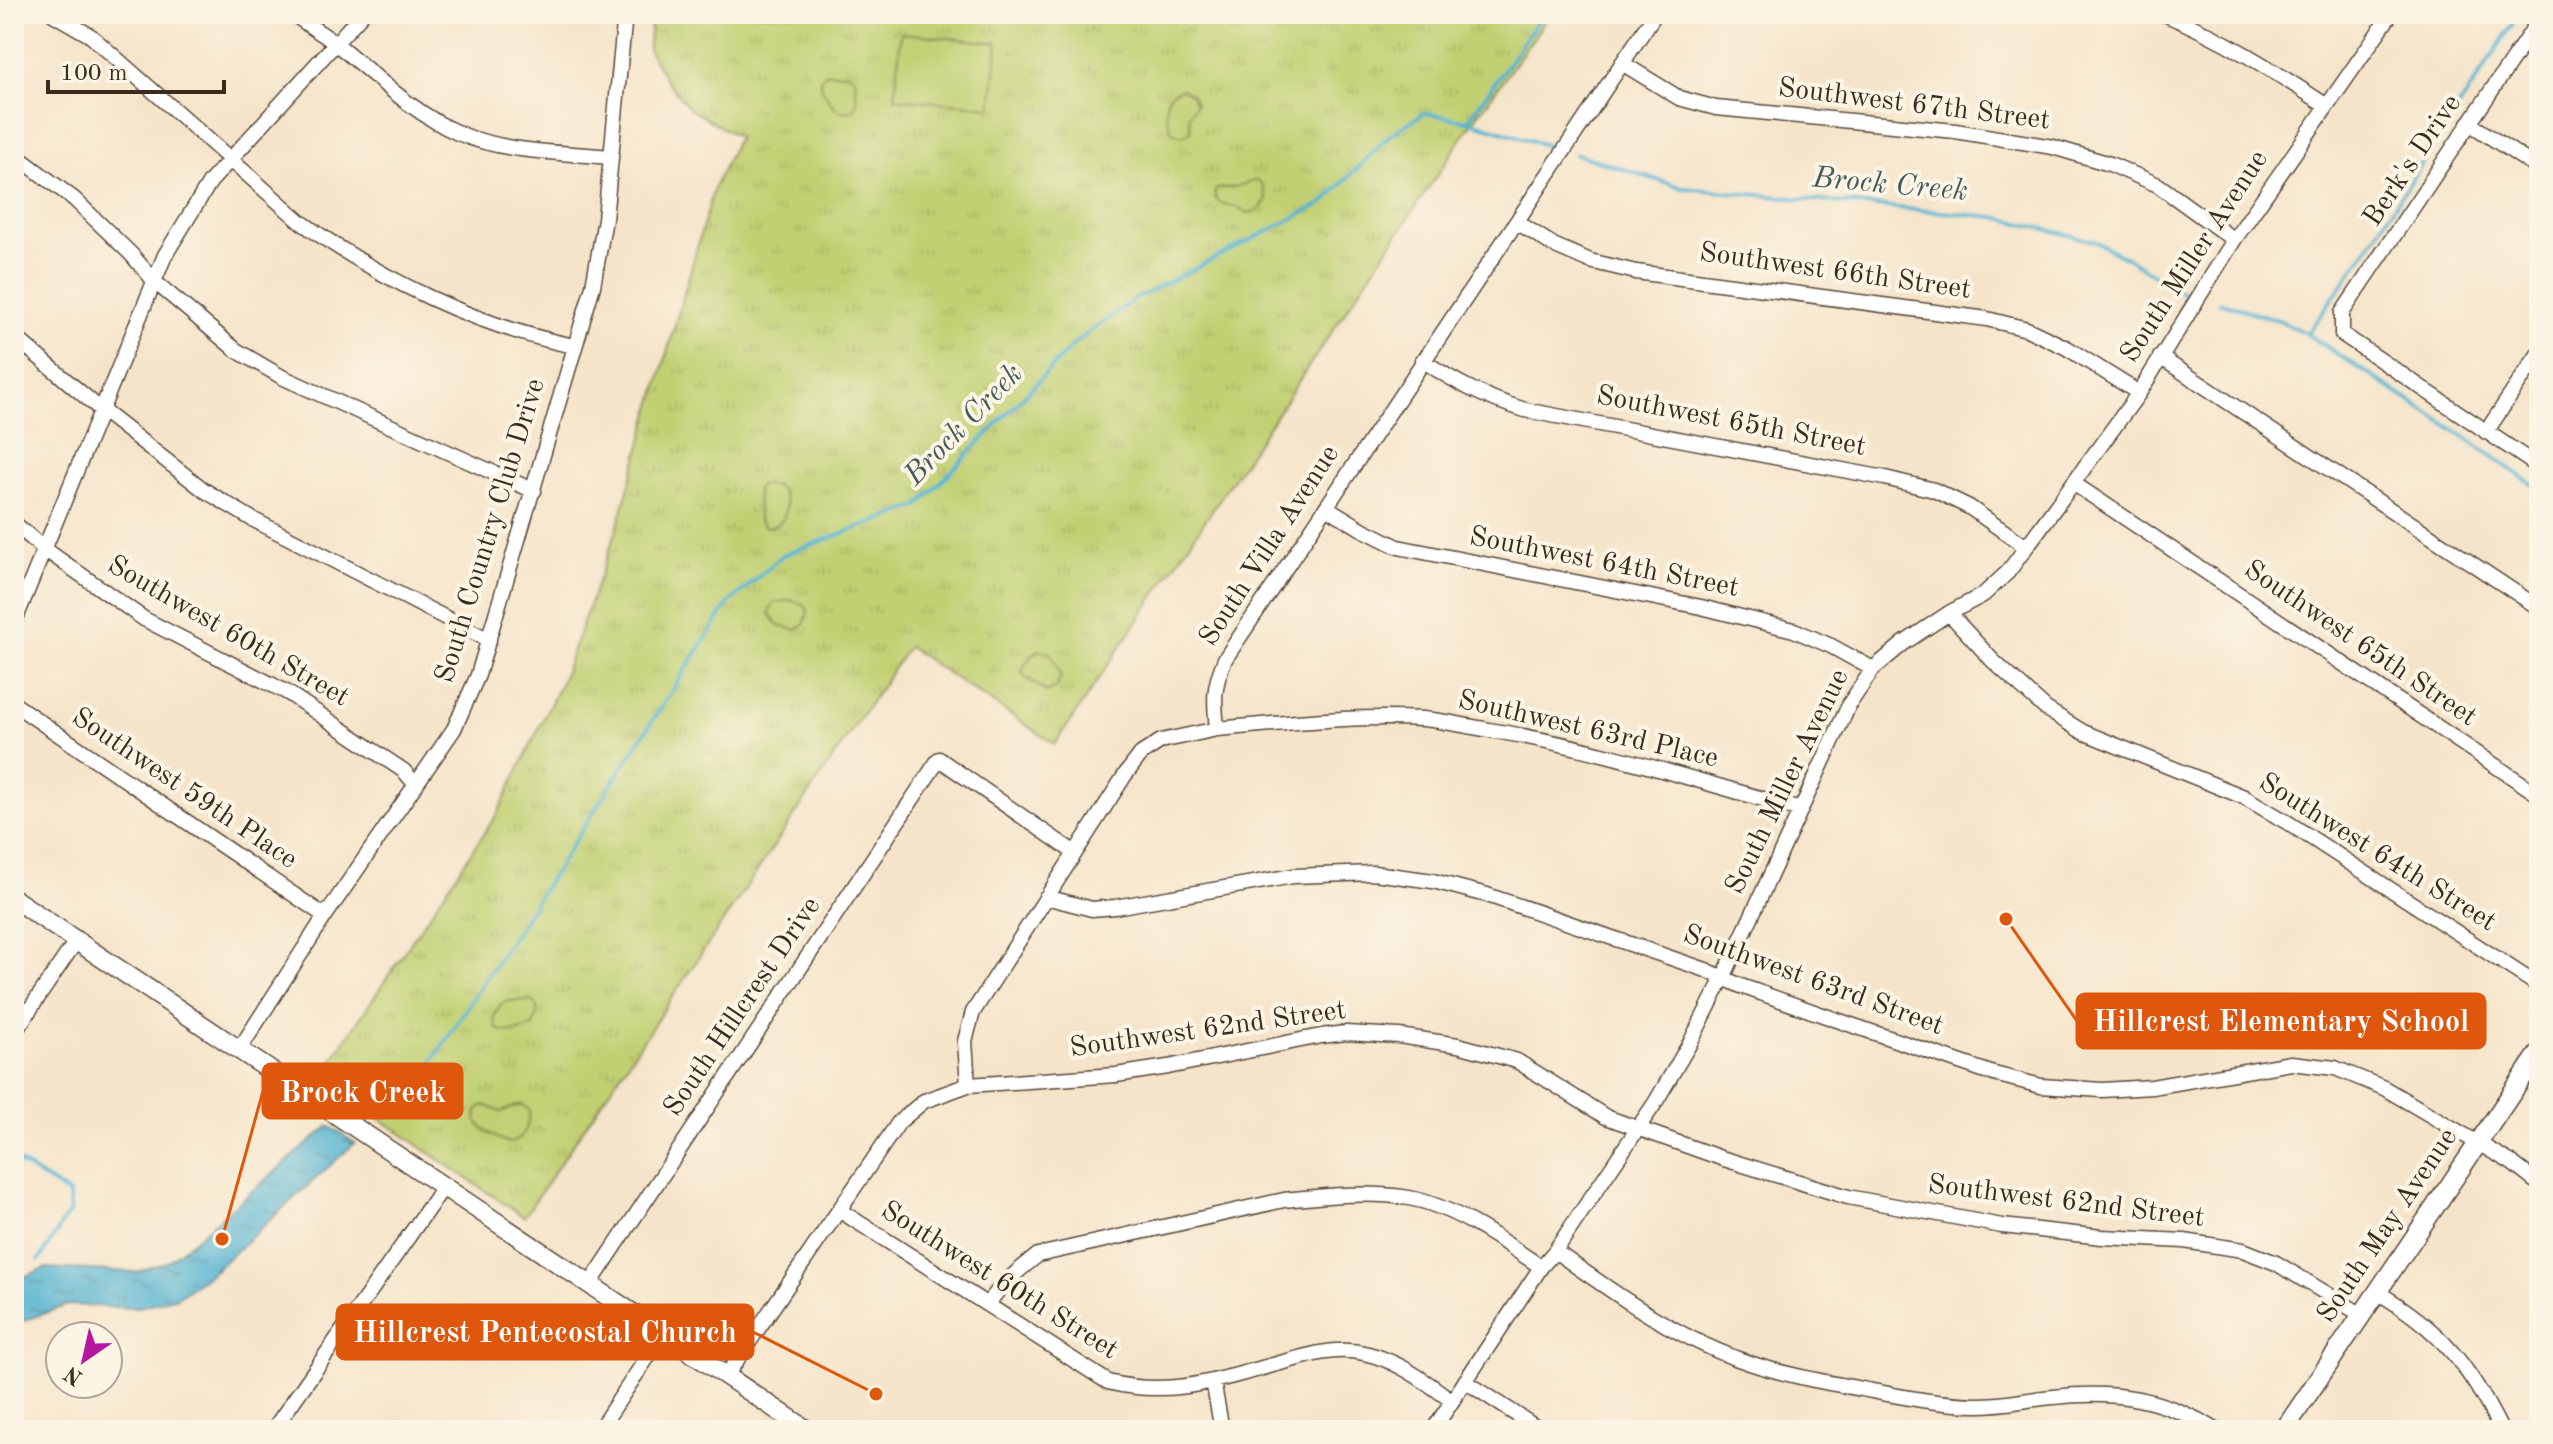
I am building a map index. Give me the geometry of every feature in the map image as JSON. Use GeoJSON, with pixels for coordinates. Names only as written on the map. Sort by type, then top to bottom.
{"type":"FeatureCollection","features":[{"type":"Feature","properties":{"kind":"main road"},"geometry":{"type":"LineString","coordinates":[[14,899],[807,1430]]}},
{"type":"Feature","properties":{"kind":"main road","name":"South May Avenue"},"geometry":{"type":"LineString","coordinates":[[2284,1430],[2539,1053]]}},
{"type":"Feature","properties":{"kind":"street"},"geometry":{"type":"LineString","coordinates":[[53,14],[91,36],[301,222],[336,248],[403,286],[536,338],[574,346]]}},
{"type":"Feature","properties":{"kind":"street"},"geometry":{"type":"LineString","coordinates":[[294,14],[311,29],[337,44],[418,110],[459,134],[513,148],[611,157]]}},
{"type":"Feature","properties":{"kind":"street"},"geometry":{"type":"LineString","coordinates":[[14,623],[165,255],[210,182],[362,14]]}},
{"type":"Feature","properties":{"kind":"street","name":"South Country Club Drive"},"geometry":{"type":"LineString","coordinates":[[239,1050],[325,916],[454,729],[478,675],[593,286],[605,219],[625,14]]}},
{"type":"Feature","properties":{"kind":"street","name":"South Villa Avenue"},"geometry":{"type":"LineString","coordinates":[[1217,729],[1214,696],[1225,659],[1655,14]]}},
{"type":"Feature","properties":{"kind":"street"},"geometry":{"type":"LineString","coordinates":[[2164,14],[2245,52],[2327,106]]}},
{"type":"Feature","properties":{"kind":"street","name":"South Miller Avenue"},"geometry":{"type":"LineString","coordinates":[[1433,1430],[1655,1103],[1683,1055],[1723,978],[1850,703],[1873,669],[1904,643],[1983,595],[2008,572],[2139,393],[2234,240],[2391,14]]}},
{"type":"Feature","properties":{"kind":"street","name":"Berk's Drive"},"geometry":{"type":"LineString","coordinates":[[2486,432],[2342,334],[2342,313],[2539,20]]}},
{"type":"Feature","properties":{"kind":"street","name":"Southwest 67th Street"},"geometry":{"type":"LineString","coordinates":[[1622,63],[1679,98],[1716,108],[1955,131],[2053,147],[2110,164],[2158,185],[2234,240]]}},
{"type":"Feature","properties":{"kind":"street"},"geometry":{"type":"LineString","coordinates":[[2469,123],[2539,169]]}},
{"type":"Feature","properties":{"kind":"street"},"geometry":{"type":"LineString","coordinates":[[14,154],[74,199],[155,282],[236,350],[282,377],[534,491]]}},
{"type":"Feature","properties":{"kind":"street","name":"Southwest 66th Street"},"geometry":{"type":"LineString","coordinates":[[1517,222],[1553,245],[1590,261],[1636,272],[1987,319],[2027,329],[2067,348],[2139,393]]}},
{"type":"Feature","properties":{"kind":"street"},"geometry":{"type":"LineString","coordinates":[[14,336],[100,409],[204,490],[252,519],[489,640]]}},
{"type":"Feature","properties":{"kind":"street"},"geometry":{"type":"LineString","coordinates":[[2539,353],[2486,432],[2539,467]]}},
{"type":"Feature","properties":{"kind":"street"},"geometry":{"type":"LineString","coordinates":[[2160,357],[2539,608]]}},
{"type":"Feature","properties":{"kind":"street","name":"Southwest 65th Street"},"geometry":{"type":"LineString","coordinates":[[1422,360],[1459,385],[1525,410],[1934,490],[1969,507],[2025,546]]}},
{"type":"Feature","properties":{"kind":"street","name":"Southwest 65th Street"},"geometry":{"type":"LineString","coordinates":[[2073,483],[2539,795]]}},
{"type":"Feature","properties":{"kind":"street","name":"Southwest 64th Street"},"geometry":{"type":"LineString","coordinates":[[1326,507],[1398,547],[1701,607],[1794,630],[1873,669]]}},
{"type":"Feature","properties":{"kind":"street","name":"Southwest 60th Street"},"geometry":{"type":"LineString","coordinates":[[14,523],[43,548],[144,619],[313,708],[404,771],[416,785]]}},
{"type":"Feature","properties":{"kind":"street","name":"Southwest 64th Street"},"geometry":{"type":"LineString","coordinates":[[1949,613],[1993,661],[2046,709],[2083,732],[2244,797],[2539,986]]}},
{"type":"Feature","properties":{"kind":"street","name":"Southwest 59th Place"},"geometry":{"type":"LineString","coordinates":[[14,704],[325,916]]}},
{"type":"Feature","properties":{"kind":"street","name":"Southwest 63rd Place"},"geometry":{"type":"LineString","coordinates":[[1217,729],[1316,720],[1427,720],[1523,735],[1801,810]]}},
{"type":"Feature","properties":{"kind":"street"},"geometry":{"type":"LineString","coordinates":[[726,1376],[886,1139],[911,1111],[941,1093],[968,1085],[965,1041],[973,1012],[1141,754],[1161,741],[1217,729]]}},
{"type":"Feature","properties":{"kind":"street","name":"South Hillcrest Drive"},"geometry":{"type":"LineString","coordinates":[[590,1284],[939,759],[1075,853]]}},
{"type":"Feature","properties":{"kind":"street","name":"Southwest 63rd Street"},"geometry":{"type":"LineString","coordinates":[[1046,897],[1092,909],[1293,876],[1374,873],[1433,881],[1487,895],[1994,1074],[2041,1086],[2102,1090],[2152,1087],[2291,1063],[2335,1068],[2384,1088],[2479,1142],[2539,1184]]}},
{"type":"Feature","properties":{"kind":"street"},"geometry":{"type":"LineString","coordinates":[[14,1033],[76,941]]}},
{"type":"Feature","properties":{"kind":"street","name":"Southwest 62nd Street"},"geometry":{"type":"LineString","coordinates":[[968,1085],[1116,1075],[1346,1033],[1399,1036],[1458,1045],[1517,1061],[1606,1117],[1721,1158],[1848,1197],[2002,1226],[2102,1237],[2184,1241],[2243,1250],[2276,1263],[2362,1315]]}},
{"type":"Feature","properties":{"kind":"street"},"geometry":{"type":"LineString","coordinates":[[273,1430],[444,1186]]}},
{"type":"Feature","properties":{"kind":"street"},"geometry":{"type":"LineString","coordinates":[[988,1304],[1006,1281],[1038,1255],[1284,1200],[1314,1197],[1375,1195],[1411,1198],[1458,1216],[1541,1267]]}},
{"type":"Feature","properties":{"kind":"street","name":"Southwest 60th Street"},"geometry":{"type":"LineString","coordinates":[[839,1210],[1108,1382],[1132,1388],[1180,1389],[1314,1355],[1349,1351],[1411,1371],[1452,1401]]}},
{"type":"Feature","properties":{"kind":"street"},"geometry":{"type":"LineString","coordinates":[[1555,1251],[1597,1281],[1695,1339],[1735,1358],[1777,1372],[1931,1403],[1979,1406],[2058,1396],[2109,1395],[2147,1399],[2189,1414],[2216,1430]]}},
{"type":"Feature","properties":{"kind":"street"},"geometry":{"type":"LineString","coordinates":[[2377,1292],[2430,1328],[2462,1362],[2482,1391],[2501,1430]]}},
{"type":"Feature","properties":{"kind":"street"},"geometry":{"type":"LineString","coordinates":[[599,1430],[663,1334]]}},
{"type":"Feature","properties":{"kind":"street"},"geometry":{"type":"LineString","coordinates":[[1213,1381],[1222,1430]]}},
{"type":"Feature","properties":{"kind":"street"},"geometry":{"type":"LineString","coordinates":[[1465,1381],[1540,1430]]}},
{"type":"Feature","properties":{"kind":"green space"},"geometry":{"type":"Polygon","coordinates":[[[652,14],[1550,14],[1464,135],[1055,744],[908,647],[524,1217],[320,1078],[499,811],[562,680],[616,532],[714,188],[738,137],[690,109],[667,82],[648,49],[652,14]]]}},
{"type":"Feature","properties":{"kind":"green space"},"geometry":{"type":"Polygon","coordinates":[[[901,33],[998,43],[991,107],[895,98],[901,33]]]}},
{"type":"Feature","properties":{"kind":"green space"},"geometry":{"type":"Polygon","coordinates":[[[827,73],[847,73],[855,78],[857,102],[852,110],[840,111],[829,100],[820,79],[827,73]]]}},
{"type":"Feature","properties":{"kind":"green space"},"geometry":{"type":"Polygon","coordinates":[[[1182,89],[1192,95],[1196,104],[1189,116],[1191,131],[1182,136],[1172,132],[1166,106],[1170,95],[1182,89]]]}},
{"type":"Feature","properties":{"kind":"green space"},"geometry":{"type":"Polygon","coordinates":[[[1257,180],[1262,184],[1267,199],[1259,210],[1248,213],[1220,203],[1215,197],[1217,189],[1257,180]]]}},
{"type":"Feature","properties":{"kind":"green space"},"geometry":{"type":"Polygon","coordinates":[[[764,484],[777,486],[786,506],[779,523],[765,527],[759,520],[757,502],[757,489],[764,484]]]}},
{"type":"Feature","properties":{"kind":"green space"},"geometry":{"type":"Polygon","coordinates":[[[791,600],[803,604],[808,610],[805,623],[797,630],[779,626],[769,613],[774,603],[791,600]]]}},
{"type":"Feature","properties":{"kind":"green space"},"geometry":{"type":"Polygon","coordinates":[[[1038,650],[1050,653],[1061,676],[1057,687],[1047,692],[1024,676],[1022,670],[1038,650]]]}},
{"type":"Feature","properties":{"kind":"green space"},"geometry":{"type":"Polygon","coordinates":[[[530,1000],[538,1011],[533,1026],[514,1032],[496,1028],[494,1018],[500,1005],[507,1001],[530,1000]]]}},
{"type":"Feature","properties":{"kind":"green space"},"geometry":{"type":"Polygon","coordinates":[[[522,1104],[529,1110],[528,1124],[512,1143],[492,1135],[476,1120],[477,1110],[484,1105],[501,1112],[522,1104]]]}},
{"type":"Feature","properties":{"kind":"water"},"geometry":{"type":"Polygon","coordinates":[[[329,1126],[355,1143],[214,1271],[177,1297],[135,1308],[68,1305],[14,1324],[14,1281],[46,1268],[137,1272],[169,1261],[329,1126]]]}},
{"type":"Feature","properties":{"kind":"waterway"},"geometry":{"type":"LineString","coordinates":[[1468,121],[1543,14]]}},
{"type":"Feature","properties":{"kind":"waterway","name":"Brock Creek"},"geometry":{"type":"LineString","coordinates":[[2307,334],[2361,258],[2519,14]]}},
{"type":"Feature","properties":{"kind":"waterway","name":"Brock Creek"},"geometry":{"type":"LineString","coordinates":[[376,1114],[402,1099],[428,1068],[728,604],[783,555],[918,506],[1075,343],[1135,299],[1323,203],[1390,135],[1424,113],[1468,121],[1552,147]]}},
{"type":"Feature","properties":{"kind":"waterway","name":"Brock Creek"},"geometry":{"type":"LineString","coordinates":[[1576,154],[1683,188],[1995,217],[2094,241],[2188,296]]}},
{"type":"Feature","properties":{"kind":"waterway"},"geometry":{"type":"LineString","coordinates":[[2219,302],[2281,321],[2307,334],[2539,489]]}},
{"type":"Feature","properties":{"kind":"waterway"},"geometry":{"type":"LineString","coordinates":[[14,1159],[69,1194],[70,1211],[39,1260]]}},
{"type":"Feature","properties":{"kind":"place","name":"Hillcrest Elementary School"},"geometry":{"type":"Point","coordinates":[2006,919]}},
{"type":"Feature","properties":{"kind":"place","name":"Brock Creek"},"geometry":{"type":"Point","coordinates":[222,1239]}},
{"type":"Feature","properties":{"kind":"place","name":"Hillcrest Pentecostal Church"},"geometry":{"type":"Point","coordinates":[876,1394]}}]}
